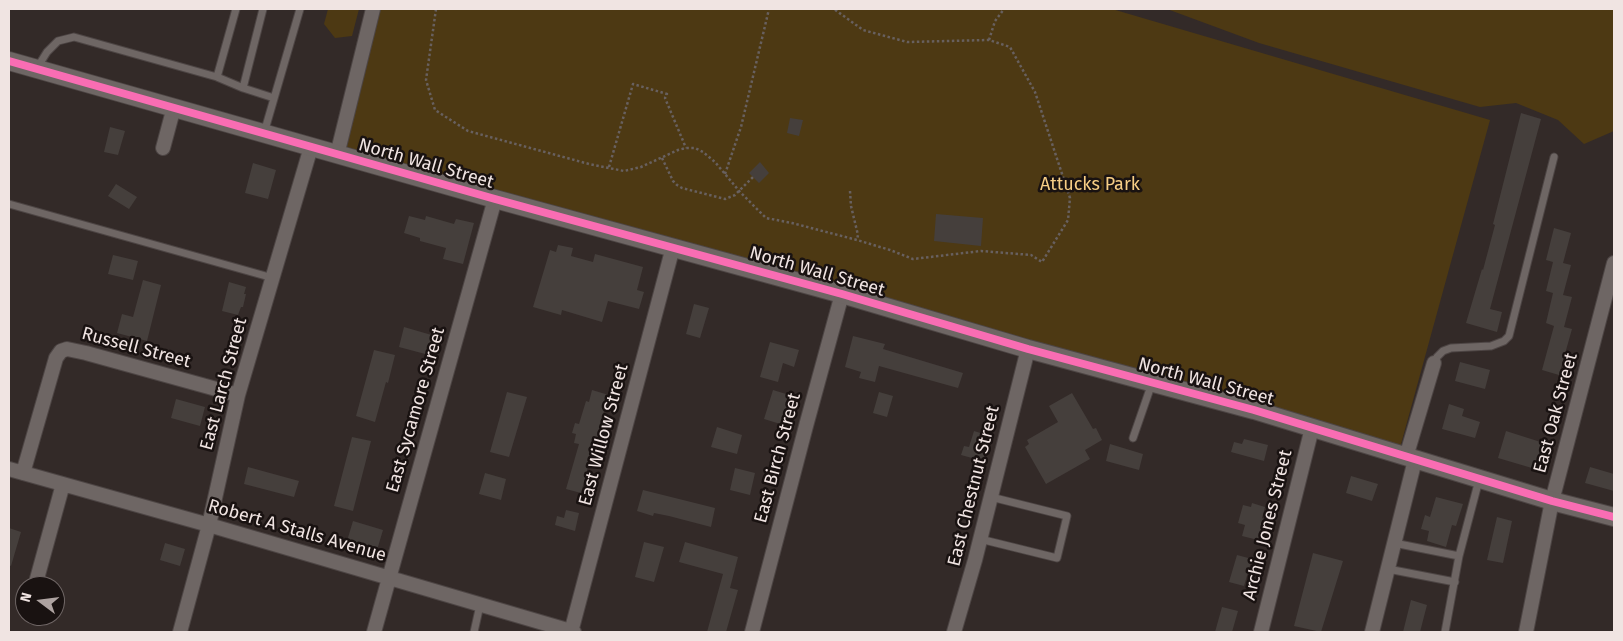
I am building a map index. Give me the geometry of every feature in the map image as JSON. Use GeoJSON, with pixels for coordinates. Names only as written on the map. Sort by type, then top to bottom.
{"type":"FeatureCollection","features":[{"type":"Feature","properties":{"kind":"street"},"geometry":{"type":"LineString","coordinates":[[337,155],[373,9]]}},
{"type":"Feature","properties":{"kind":"street","name":"North Wall Street"},"geometry":{"type":"LineString","coordinates":[[9,61],[337,155],[673,246],[1028,349],[1254,410],[1479,480],[1614,517]]}},
{"type":"Feature","properties":{"kind":"street"},"geometry":{"type":"LineString","coordinates":[[163,148],[174,107]]}},
{"type":"Feature","properties":{"kind":"street","name":"East Larch Street"},"geometry":{"type":"LineString","coordinates":[[180,632],[209,524],[238,396],[311,147]]}},
{"type":"Feature","properties":{"kind":"street","name":"East Sycamore Street"},"geometry":{"type":"LineString","coordinates":[[374,632],[495,199]]}},
{"type":"Feature","properties":{"kind":"street","name":"East Willow Street"},"geometry":{"type":"LineString","coordinates":[[572,632],[673,246]]}},
{"type":"Feature","properties":{"kind":"street","name":"East Oak Street"},"geometry":{"type":"LineString","coordinates":[[1526,632],[1552,501],[1614,263]]}},
{"type":"Feature","properties":{"kind":"street","name":"East Birch Street"},"geometry":{"type":"LineString","coordinates":[[752,632],[842,294]]}},
{"type":"Feature","properties":{"kind":"street","name":"Russell Street"},"geometry":{"type":"LineString","coordinates":[[23,473],[56,358],[61,351],[67,349],[86,353],[238,396]]}},
{"type":"Feature","properties":{"kind":"street","name":"East Chestnut Street"},"geometry":{"type":"LineString","coordinates":[[954,632],[991,497],[1028,349]]}},
{"type":"Feature","properties":{"kind":"street"},"geometry":{"type":"LineString","coordinates":[[1372,632],[1394,543],[1410,459],[1434,363]]}},
{"type":"Feature","properties":{"kind":"street","name":"Archie Jones Street"},"geometry":{"type":"LineString","coordinates":[[1261,632],[1312,428]]}},
{"type":"Feature","properties":{"kind":"street","name":"Robert A Stalls Avenue"},"geometry":{"type":"LineString","coordinates":[[9,469],[209,524],[572,632]]}},
{"type":"Feature","properties":{"kind":"street"},"geometry":{"type":"LineString","coordinates":[[38,576],[63,484]]}},
{"type":"Feature","properties":{"kind":"lane"},"geometry":{"type":"LineString","coordinates":[[217,77],[236,9]]}},
{"type":"Feature","properties":{"kind":"lane"},"geometry":{"type":"LineString","coordinates":[[243,88],[263,9]]}},
{"type":"Feature","properties":{"kind":"lane"},"geometry":{"type":"LineString","coordinates":[[264,133],[300,9]]}},
{"type":"Feature","properties":{"kind":"lane"},"geometry":{"type":"LineString","coordinates":[[37,68],[46,52],[58,41],[74,37],[217,77],[274,98]]}},
{"type":"Feature","properties":{"kind":"lane"},"geometry":{"type":"LineString","coordinates":[[1434,363],[1437,357],[1451,348],[1491,346],[1504,341],[1509,336],[1554,157]]}},
{"type":"Feature","properties":{"kind":"lane"},"geometry":{"type":"LineString","coordinates":[[9,204],[273,278]]}},
{"type":"Feature","properties":{"kind":"lane"},"geometry":{"type":"LineString","coordinates":[[1133,438],[1152,383]]}},
{"type":"Feature","properties":{"kind":"lane"},"geometry":{"type":"LineString","coordinates":[[1445,632],[1459,556],[1479,480]]}},
{"type":"Feature","properties":{"kind":"lane"},"geometry":{"type":"LineString","coordinates":[[980,539],[1057,558],[1067,516],[991,497]]}},
{"type":"Feature","properties":{"kind":"lane"},"geometry":{"type":"LineString","coordinates":[[1394,543],[1459,556]]}},
{"type":"Feature","properties":{"kind":"lane"},"geometry":{"type":"LineString","coordinates":[[1388,569],[1455,582]]}},
{"type":"Feature","properties":{"kind":"lane"},"geometry":{"type":"LineString","coordinates":[[474,632],[480,605]]}},
{"type":"Feature","properties":{"kind":"path"},"geometry":{"type":"LineString","coordinates":[[436,9],[426,80],[435,110],[468,131],[589,164],[624,171],[642,167],[686,148],[695,148],[703,152],[766,218],[792,222],[857,240],[913,259],[981,251],[1031,255],[1042,262],[1068,220],[1070,198],[1035,92],[1010,47],[989,40],[907,42],[862,30],[834,9]]}},
{"type":"Feature","properties":{"kind":"path"},"geometry":{"type":"LineString","coordinates":[[725,174],[741,127],[769,9]]}},
{"type":"Feature","properties":{"kind":"path"},"geometry":{"type":"LineString","coordinates":[[989,40],[995,21],[1004,9]]}},
{"type":"Feature","properties":{"kind":"path"},"geometry":{"type":"LineString","coordinates":[[609,167],[633,84],[667,94],[665,98],[686,148]]}},
{"type":"Feature","properties":{"kind":"path"},"geometry":{"type":"LineString","coordinates":[[662,158],[673,181],[682,188],[726,199],[740,192],[754,177]]}},
{"type":"Feature","properties":{"kind":"path"},"geometry":{"type":"LineString","coordinates":[[850,190],[851,206],[858,235],[857,240]]}},
{"type":"Feature","properties":{"kind":"green space"},"geometry":{"type":"Polygon","coordinates":[[[328,9],[359,9],[352,36],[335,38],[324,24],[328,9]]]}},
{"type":"Feature","properties":{"kind":"green space","name":"Attucks Park"},"geometry":{"type":"Polygon","coordinates":[[[373,9],[1112,9],[1490,120],[1398,455],[337,155],[373,9]]]}},
{"type":"Feature","properties":{"kind":"green space"},"geometry":{"type":"Polygon","coordinates":[[[1167,9],[1614,9],[1614,131],[1584,144],[1558,120],[1516,103],[1480,107],[1259,43],[1167,9]]]}},
{"type":"Feature","properties":{"kind":"building"},"geometry":{"type":"Polygon","coordinates":[[[1521,113],[1541,119],[1490,309],[1502,312],[1497,332],[1466,323],[1495,225],[1493,224],[1521,113]]]}},
{"type":"Feature","properties":{"kind":"building"},"geometry":{"type":"Polygon","coordinates":[[[790,118],[803,120],[799,136],[787,133],[790,118]]]}},
{"type":"Feature","properties":{"kind":"building"},"geometry":{"type":"Polygon","coordinates":[[[110,127],[125,131],[118,155],[104,152],[110,127]]]}},
{"type":"Feature","properties":{"kind":"building"},"geometry":{"type":"Polygon","coordinates":[[[760,162],[769,173],[759,183],[749,173],[760,162]]]}},
{"type":"Feature","properties":{"kind":"building"},"geometry":{"type":"Polygon","coordinates":[[[253,163],[276,170],[268,199],[245,193],[253,163]]]}},
{"type":"Feature","properties":{"kind":"building"},"geometry":{"type":"Polygon","coordinates":[[[116,184],[137,197],[129,209],[108,196],[116,184]]]}},
{"type":"Feature","properties":{"kind":"building"},"geometry":{"type":"Polygon","coordinates":[[[936,214],[983,218],[981,246],[934,241],[936,214]]]}},
{"type":"Feature","properties":{"kind":"building"},"geometry":{"type":"Polygon","coordinates":[[[409,216],[425,220],[426,216],[454,224],[456,219],[474,223],[463,264],[443,259],[446,248],[420,241],[420,238],[404,233],[409,216]]]}},
{"type":"Feature","properties":{"kind":"building"},"geometry":{"type":"Polygon","coordinates":[[[1554,228],[1571,233],[1563,263],[1571,265],[1563,295],[1572,297],[1564,327],[1572,329],[1559,375],[1542,370],[1554,326],[1546,323],[1553,293],[1546,291],[1553,262],[1546,260],[1554,228]]]}},
{"type":"Feature","properties":{"kind":"building"},"geometry":{"type":"Polygon","coordinates":[[[558,245],[573,248],[571,256],[593,262],[595,254],[643,267],[637,290],[644,292],[639,309],[608,301],[602,322],[562,310],[561,315],[533,307],[550,250],[556,252],[558,245]]]}},
{"type":"Feature","properties":{"kind":"building"},"geometry":{"type":"Polygon","coordinates":[[[113,255],[138,261],[133,280],[108,274],[113,255]]]}},
{"type":"Feature","properties":{"kind":"building"},"geometry":{"type":"Polygon","coordinates":[[[143,280],[161,285],[147,341],[117,333],[122,314],[133,317],[143,280]]]}},
{"type":"Feature","properties":{"kind":"building"},"geometry":{"type":"Polygon","coordinates":[[[229,282],[246,287],[243,307],[241,307],[238,315],[222,311],[229,282]]]}},
{"type":"Feature","properties":{"kind":"building"},"geometry":{"type":"Polygon","coordinates":[[[694,304],[709,308],[700,338],[686,334],[694,304]]]}},
{"type":"Feature","properties":{"kind":"building"},"geometry":{"type":"Polygon","coordinates":[[[404,327],[435,336],[429,355],[399,347],[404,327]]]}},
{"type":"Feature","properties":{"kind":"building"},"geometry":{"type":"Polygon","coordinates":[[[853,336],[885,344],[883,349],[963,373],[958,388],[879,366],[875,382],[859,378],[861,372],[845,367],[853,336]]]}},
{"type":"Feature","properties":{"kind":"building"},"geometry":{"type":"Polygon","coordinates":[[[770,342],[799,350],[794,367],[783,363],[778,382],[760,377],[770,342]]]}},
{"type":"Feature","properties":{"kind":"building"},"geometry":{"type":"Polygon","coordinates":[[[374,350],[395,355],[375,422],[356,416],[374,350]]]}},
{"type":"Feature","properties":{"kind":"building"},"geometry":{"type":"Polygon","coordinates":[[[1460,362],[1490,370],[1485,389],[1455,381],[1460,362]]]}},
{"type":"Feature","properties":{"kind":"building"},"geometry":{"type":"Polygon","coordinates":[[[592,390],[612,396],[609,407],[605,406],[600,429],[604,430],[599,449],[593,448],[581,493],[566,489],[579,444],[574,443],[576,434],[572,433],[575,423],[579,424],[586,401],[589,402],[592,390]]]}},
{"type":"Feature","properties":{"kind":"building"},"geometry":{"type":"Polygon","coordinates":[[[773,390],[796,397],[787,426],[764,419],[773,390]]]}},
{"type":"Feature","properties":{"kind":"building"},"geometry":{"type":"Polygon","coordinates":[[[507,392],[527,397],[509,457],[490,452],[507,392]]]}},
{"type":"Feature","properties":{"kind":"building"},"geometry":{"type":"Polygon","coordinates":[[[879,392],[893,396],[887,417],[873,413],[879,392]]]}},
{"type":"Feature","properties":{"kind":"building"},"geometry":{"type":"Polygon","coordinates":[[[1072,393],[1093,429],[1096,428],[1102,440],[1085,450],[1090,459],[1046,484],[1025,447],[1029,444],[1027,440],[1058,422],[1049,406],[1072,393]]]}},
{"type":"Feature","properties":{"kind":"building"},"geometry":{"type":"Polygon","coordinates":[[[176,399],[205,407],[200,426],[171,418],[176,399]]]}},
{"type":"Feature","properties":{"kind":"building"},"geometry":{"type":"Polygon","coordinates":[[[1449,404],[1464,409],[1462,416],[1480,422],[1475,438],[1442,429],[1449,404]]]}},
{"type":"Feature","properties":{"kind":"building"},"geometry":{"type":"Polygon","coordinates":[[[717,427],[742,435],[737,454],[711,447],[717,427]]]}},
{"type":"Feature","properties":{"kind":"building"},"geometry":{"type":"Polygon","coordinates":[[[974,431],[990,436],[983,461],[961,455],[964,446],[969,447],[974,431]]]}},
{"type":"Feature","properties":{"kind":"building"},"geometry":{"type":"Polygon","coordinates":[[[1506,431],[1550,445],[1542,471],[1498,458],[1506,431]]]}},
{"type":"Feature","properties":{"kind":"building"},"geometry":{"type":"Polygon","coordinates":[[[352,437],[371,441],[353,511],[334,506],[352,437]]]}},
{"type":"Feature","properties":{"kind":"building"},"geometry":{"type":"Polygon","coordinates":[[[1244,439],[1268,445],[1264,461],[1231,452],[1234,442],[1242,444],[1244,439]]]}},
{"type":"Feature","properties":{"kind":"building"},"geometry":{"type":"Polygon","coordinates":[[[1110,444],[1143,454],[1139,470],[1106,461],[1110,444]]]}},
{"type":"Feature","properties":{"kind":"building"},"geometry":{"type":"Polygon","coordinates":[[[248,467],[299,481],[294,497],[244,484],[248,467]]]}},
{"type":"Feature","properties":{"kind":"building"},"geometry":{"type":"Polygon","coordinates":[[[1590,467],[1614,474],[1614,491],[1585,483],[1590,467]]]}},
{"type":"Feature","properties":{"kind":"building"},"geometry":{"type":"Polygon","coordinates":[[[735,468],[755,473],[750,495],[730,490],[735,468]]]}},
{"type":"Feature","properties":{"kind":"building"},"geometry":{"type":"Polygon","coordinates":[[[485,473],[506,479],[501,500],[479,494],[485,473]]]}},
{"type":"Feature","properties":{"kind":"building"},"geometry":{"type":"Polygon","coordinates":[[[1351,476],[1378,484],[1372,501],[1346,493],[1351,476]]]}},
{"type":"Feature","properties":{"kind":"building"},"geometry":{"type":"Polygon","coordinates":[[[643,490],[715,508],[711,527],[669,516],[654,513],[653,516],[637,511],[643,490]]]}},
{"type":"Feature","properties":{"kind":"building"},"geometry":{"type":"Polygon","coordinates":[[[1436,497],[1463,504],[1456,526],[1452,525],[1446,547],[1427,541],[1429,531],[1421,529],[1425,515],[1430,517],[1436,497]]]}},
{"type":"Feature","properties":{"kind":"building"},"geometry":{"type":"Polygon","coordinates":[[[1252,503],[1265,507],[1262,518],[1264,519],[1258,540],[1242,536],[1245,525],[1238,523],[1243,505],[1251,507],[1252,503]]]}},
{"type":"Feature","properties":{"kind":"building"},"geometry":{"type":"Polygon","coordinates":[[[566,510],[579,513],[575,531],[555,525],[557,516],[564,518],[566,510]]]}},
{"type":"Feature","properties":{"kind":"building"},"geometry":{"type":"Polygon","coordinates":[[[1497,517],[1512,521],[1503,563],[1487,560],[1497,517]]]}},
{"type":"Feature","properties":{"kind":"building"},"geometry":{"type":"Polygon","coordinates":[[[353,521],[383,530],[377,550],[347,541],[353,521]]]}},
{"type":"Feature","properties":{"kind":"building"},"geometry":{"type":"Polygon","coordinates":[[[9,528],[21,532],[11,566],[9,565],[9,528]]]}},
{"type":"Feature","properties":{"kind":"building"},"geometry":{"type":"Polygon","coordinates":[[[644,542],[664,547],[654,582],[635,577],[644,542]]]}},
{"type":"Feature","properties":{"kind":"building"},"geometry":{"type":"Polygon","coordinates":[[[685,542],[738,557],[730,588],[738,590],[726,632],[707,632],[723,574],[679,562],[685,542]]]}},
{"type":"Feature","properties":{"kind":"building"},"geometry":{"type":"Polygon","coordinates":[[[165,543],[185,549],[180,566],[160,560],[165,543]]]}},
{"type":"Feature","properties":{"kind":"building"},"geometry":{"type":"Polygon","coordinates":[[[1313,553],[1343,561],[1321,632],[1294,626],[1313,553]]]}},
{"type":"Feature","properties":{"kind":"building"},"geometry":{"type":"Polygon","coordinates":[[[1237,555],[1252,559],[1244,586],[1229,582],[1237,555]]]}},
{"type":"Feature","properties":{"kind":"building"},"geometry":{"type":"Polygon","coordinates":[[[1411,600],[1427,605],[1420,632],[1403,632],[1411,600]]]}},
{"type":"Feature","properties":{"kind":"building"},"geometry":{"type":"Polygon","coordinates":[[[1222,607],[1238,611],[1232,632],[1215,632],[1222,607]]]}},
{"type":"Feature","properties":{"kind":"cycle path"},"geometry":{"type":"LineString","coordinates":[[9,61],[495,199],[842,294],[1028,349],[1254,410],[1552,501],[1614,517]]}}]}
